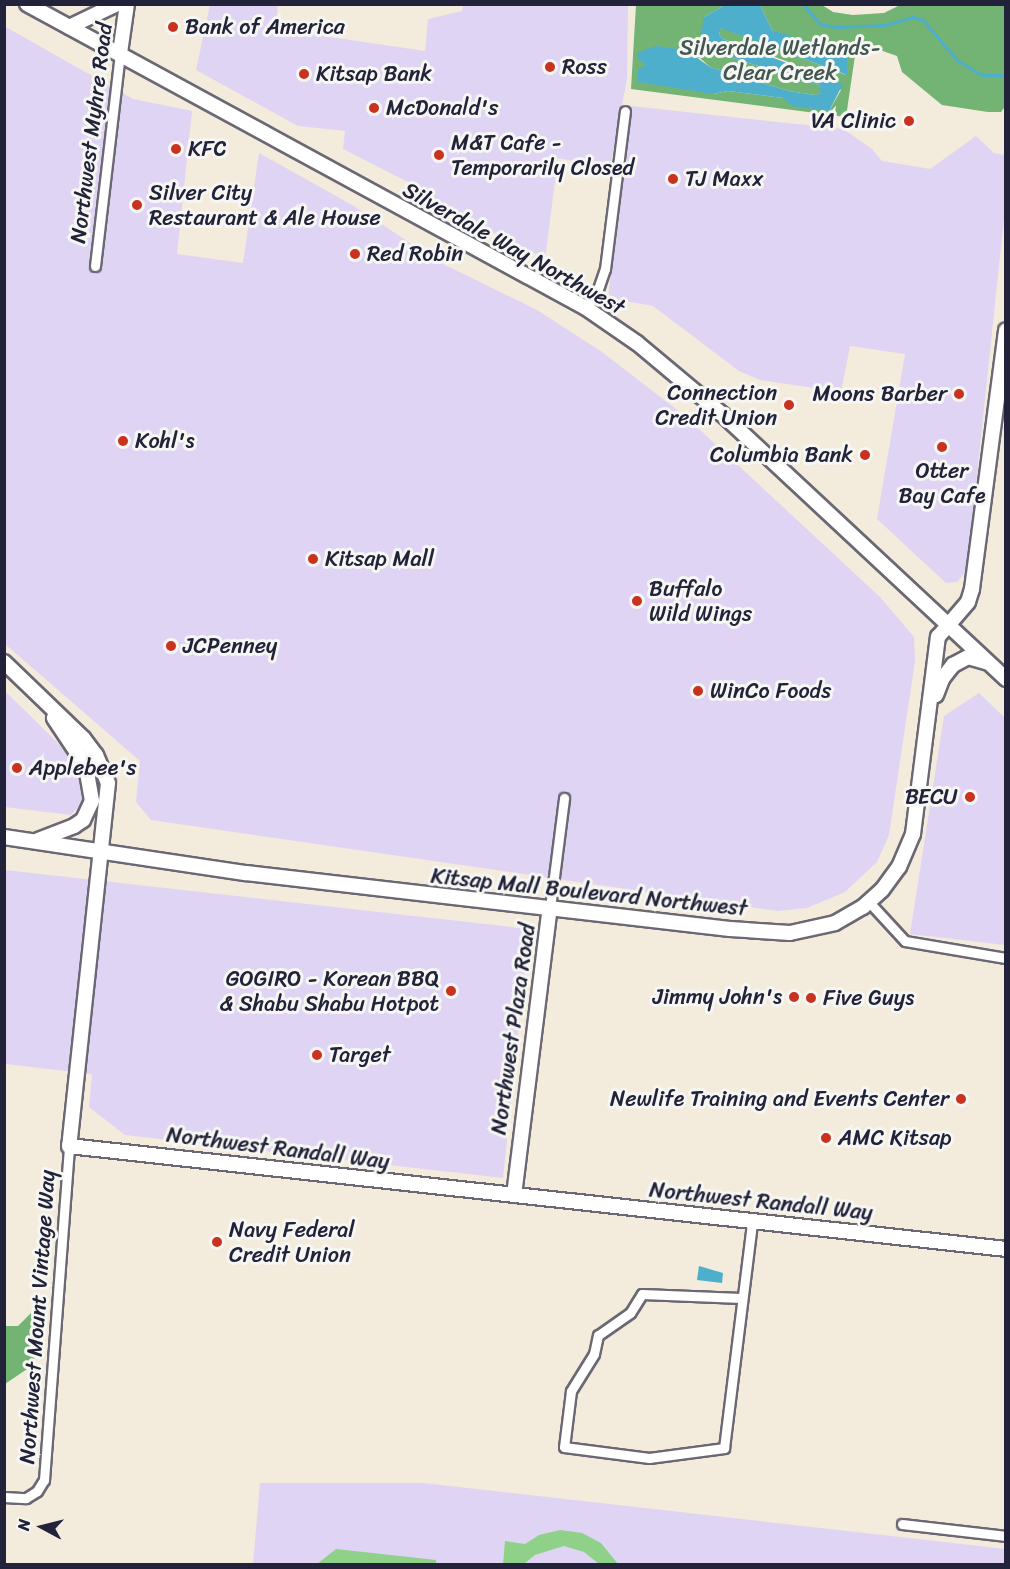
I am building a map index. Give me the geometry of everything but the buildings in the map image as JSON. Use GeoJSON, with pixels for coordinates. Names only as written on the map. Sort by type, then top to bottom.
{"type":"FeatureCollection","features":[{"type":"Feature","properties":{"kind":"main road","name":"Silverdale Way Northwest"},"geometry":{"type":"LineString","coordinates":[[27,4],[586,308],[654,356],[723,415],[1005,679]]}},
{"type":"Feature","properties":{"kind":"main road"},"geometry":{"type":"LineString","coordinates":[[69,27],[117,4]]}},
{"type":"Feature","properties":{"kind":"main road","name":"Northwest Myhre Road"},"geometry":{"type":"LineString","coordinates":[[120,53],[128,4]]}},
{"type":"Feature","properties":{"kind":"main road"},"geometry":{"type":"LineString","coordinates":[[946,624],[968,602],[972,589],[1005,330]]}},
{"type":"Feature","properties":{"kind":"main road","name":"Kitsap Mall Boulevard Northwest"},"geometry":{"type":"LineString","coordinates":[[4,837],[99,852],[550,908],[790,933],[829,925],[869,902],[894,874],[914,834],[937,642],[946,624]]}},
{"type":"Feature","properties":{"kind":"main road"},"geometry":{"type":"LineString","coordinates":[[928,723],[947,670],[968,657],[987,662]]}},
{"type":"Feature","properties":{"kind":"main road"},"geometry":{"type":"LineString","coordinates":[[4,662],[83,738],[104,771],[108,798],[99,852],[69,1146]]}},
{"type":"Feature","properties":{"kind":"main road"},"geometry":{"type":"LineString","coordinates":[[33,841],[74,826],[83,820],[92,801],[86,766],[49,705]]}},
{"type":"Feature","properties":{"kind":"main road","name":"Northwest Plaza Road"},"geometry":{"type":"LineString","coordinates":[[514,1195],[550,908]]}},
{"type":"Feature","properties":{"kind":"main road","name":"Northwest Randall Way"},"geometry":{"type":"LineString","coordinates":[[69,1146],[1005,1249]]}},
{"type":"Feature","properties":{"kind":"street","name":"Northwest Myhre Road"},"geometry":{"type":"LineString","coordinates":[[96,266],[120,53]]}},
{"type":"Feature","properties":{"kind":"street"},"geometry":{"type":"LineString","coordinates":[[586,308],[597,292],[605,269],[625,111]]}},
{"type":"Feature","properties":{"kind":"street","name":"Northwest Plaza Road"},"geometry":{"type":"LineString","coordinates":[[550,908],[564,798]]}},
{"type":"Feature","properties":{"kind":"street"},"geometry":{"type":"LineString","coordinates":[[869,902],[905,941],[1005,958]]}},
{"type":"Feature","properties":{"kind":"street","name":"Northwest Mount Vintage Way"},"geometry":{"type":"LineString","coordinates":[[4,1497],[26,1497],[37,1491],[44,1480],[69,1146]]}},
{"type":"Feature","properties":{"kind":"street"},"geometry":{"type":"LineString","coordinates":[[741,1298],[642,1294],[630,1313],[598,1335],[594,1354],[571,1390],[564,1447],[649,1458],[724,1448],[752,1222]]}},
{"type":"Feature","properties":{"kind":"street"},"geometry":{"type":"LineString","coordinates":[[902,1524],[1005,1536]]}},
{"type":"Feature","properties":{"kind":"shaded area"},"geometry":{"type":"Polygon","coordinates":[[[210,5],[278,5],[275,29],[425,51],[428,19],[462,11],[463,5],[628,5],[627,79],[610,168],[558,158],[545,259],[408,189],[408,182],[343,149],[345,131],[298,126],[196,70],[210,5]]]}},
{"type":"Feature","properties":{"kind":"shaded area"},"geometry":{"type":"Polygon","coordinates":[[[4,26],[133,99],[192,111],[177,254],[243,263],[259,153],[354,206],[439,262],[537,310],[602,352],[685,416],[880,597],[914,637],[915,661],[889,835],[877,862],[845,892],[807,908],[778,911],[151,820],[136,802],[140,761],[5,644],[4,26]]]}},
{"type":"Feature","properties":{"kind":"shaded area"},"geometry":{"type":"Polygon","coordinates":[[[631,106],[843,129],[872,149],[882,161],[930,169],[976,136],[994,153],[1005,155],[1005,209],[967,570],[957,582],[946,583],[877,519],[905,354],[850,346],[841,392],[760,380],[739,371],[653,306],[608,298],[631,106]]]}},
{"type":"Feature","properties":{"kind":"shaded area"},"geometry":{"type":"Polygon","coordinates":[[[4,690],[76,761],[82,772],[84,801],[71,815],[5,807],[4,690]]]}},
{"type":"Feature","properties":{"kind":"shaded area"},"geometry":{"type":"Polygon","coordinates":[[[979,693],[1005,718],[1005,945],[910,934],[944,716],[979,693]]]}},
{"type":"Feature","properties":{"kind":"shaded area"},"geometry":{"type":"Polygon","coordinates":[[[5,870],[529,929],[503,1178],[125,1135],[89,1107],[92,1074],[5,1064],[5,870]]]}},
{"type":"Feature","properties":{"kind":"shaded area"},"geometry":{"type":"Polygon","coordinates":[[[260,1483],[423,1483],[1006,1549],[1005,1564],[253,1564],[260,1483]]]}},
{"type":"Feature","properties":{"kind":"green space"},"geometry":{"type":"Polygon","coordinates":[[[636,5],[725,5],[704,17],[733,58],[819,85],[822,93],[815,95],[789,91],[710,67],[700,58],[645,64],[644,68],[713,94],[728,91],[783,98],[829,111],[841,90],[786,61],[723,39],[719,34],[721,27],[846,75],[810,44],[772,30],[760,5],[822,5],[833,12],[853,15],[884,13],[900,5],[1005,6],[1006,105],[1001,112],[988,112],[942,105],[902,72],[897,56],[857,42],[846,117],[631,89],[636,5]]]}},
{"type":"Feature","properties":{"kind":"green space"},"geometry":{"type":"Polygon","coordinates":[[[36,1308],[43,1314],[33,1365],[5,1384],[5,1326],[18,1326],[36,1308]]]}},
{"type":"Feature","properties":{"kind":"green space"},"geometry":{"type":"Polygon","coordinates":[[[560,1530],[582,1533],[601,1543],[618,1564],[599,1564],[584,1552],[564,1546],[535,1555],[524,1564],[503,1564],[505,1541],[525,1544],[539,1535],[560,1530]]]}},
{"type":"Feature","properties":{"kind":"green space"},"geometry":{"type":"Polygon","coordinates":[[[336,1549],[436,1560],[436,1564],[317,1564],[336,1549]]]}},
{"type":"Feature","properties":{"kind":"water"},"geometry":{"type":"Polygon","coordinates":[[[725,5],[760,5],[772,30],[847,54],[847,75],[721,28],[719,34],[723,39],[843,84],[829,111],[792,106],[783,98],[728,91],[713,94],[638,82],[638,70],[645,65],[637,57],[639,52],[656,46],[686,50],[710,67],[789,91],[815,95],[821,93],[819,85],[733,58],[709,46],[701,34],[704,17],[725,5]]]}},
{"type":"Feature","properties":{"kind":"water"},"geometry":{"type":"Polygon","coordinates":[[[699,1266],[723,1273],[722,1283],[697,1280],[699,1266]]]}},
{"type":"Feature","properties":{"kind":"waterway"},"geometry":{"type":"LineString","coordinates":[[803,4],[820,24],[836,27],[885,25],[913,17],[923,20],[957,60],[982,75],[1006,75]]}},
{"type":"Feature","properties":{"kind":"waterway"},"geometry":{"type":"LineString","coordinates":[[1006,99],[1006,108]]}},
{"type":"Feature","properties":{"kind":"place","name":"Bank of America"},"geometry":{"type":"Point","coordinates":[173,27]}},
{"type":"Feature","properties":{"kind":"place","name":"Ross"},"geometry":{"type":"Point","coordinates":[550,67]}},
{"type":"Feature","properties":{"kind":"place","name":"Kitsap Bank"},"geometry":{"type":"Point","coordinates":[304,74]}},
{"type":"Feature","properties":{"kind":"place","name":"McDonald's"},"geometry":{"type":"Point","coordinates":[374,108]}},
{"type":"Feature","properties":{"kind":"place","name":"VA Clinic"},"geometry":{"type":"Point","coordinates":[909,121]}},
{"type":"Feature","properties":{"kind":"place","name":"KFC"},"geometry":{"type":"Point","coordinates":[176,149]}},
{"type":"Feature","properties":{"kind":"place","name":"M&T Cafe - Temporarily Closed"},"geometry":{"type":"Point","coordinates":[439,155]}},
{"type":"Feature","properties":{"kind":"place","name":"TJ Maxx"},"geometry":{"type":"Point","coordinates":[673,179]}},
{"type":"Feature","properties":{"kind":"place","name":"Silver City Restaurant & Ale House"},"geometry":{"type":"Point","coordinates":[137,205]}},
{"type":"Feature","properties":{"kind":"place","name":"Red Robin"},"geometry":{"type":"Point","coordinates":[355,254]}},
{"type":"Feature","properties":{"kind":"place","name":"Moons Barber"},"geometry":{"type":"Point","coordinates":[959,394]}},
{"type":"Feature","properties":{"kind":"place","name":"Connection Credit Union"},"geometry":{"type":"Point","coordinates":[789,405]}},
{"type":"Feature","properties":{"kind":"place","name":"Kohl's"},"geometry":{"type":"Point","coordinates":[123,441]}},
{"type":"Feature","properties":{"kind":"place","name":"Otter Bay Cafe"},"geometry":{"type":"Point","coordinates":[942,447]}},
{"type":"Feature","properties":{"kind":"place","name":"Columbia Bank"},"geometry":{"type":"Point","coordinates":[865,455]}},
{"type":"Feature","properties":{"kind":"place","name":"Kitsap Mall"},"geometry":{"type":"Point","coordinates":[313,559]}},
{"type":"Feature","properties":{"kind":"place","name":"Buffalo Wild Wings"},"geometry":{"type":"Point","coordinates":[637,601]}},
{"type":"Feature","properties":{"kind":"place","name":"JCPenney"},"geometry":{"type":"Point","coordinates":[171,646]}},
{"type":"Feature","properties":{"kind":"place","name":"WinCo Foods"},"geometry":{"type":"Point","coordinates":[698,691]}},
{"type":"Feature","properties":{"kind":"place","name":"Applebee's"},"geometry":{"type":"Point","coordinates":[17,768]}},
{"type":"Feature","properties":{"kind":"place","name":"BECU"},"geometry":{"type":"Point","coordinates":[970,797]}},
{"type":"Feature","properties":{"kind":"place","name":"GOGIRO - Korean BBQ & Shabu Shabu Hotpot"},"geometry":{"type":"Point","coordinates":[451,991]}},
{"type":"Feature","properties":{"kind":"place","name":"Jimmy John's"},"geometry":{"type":"Point","coordinates":[794,997]}},
{"type":"Feature","properties":{"kind":"place","name":"Five Guys"},"geometry":{"type":"Point","coordinates":[811,998]}},
{"type":"Feature","properties":{"kind":"place","name":"Target"},"geometry":{"type":"Point","coordinates":[317,1055]}},
{"type":"Feature","properties":{"kind":"place","name":"Newlife Training and Events Center"},"geometry":{"type":"Point","coordinates":[961,1099]}},
{"type":"Feature","properties":{"kind":"place","name":"AMC Kitsap"},"geometry":{"type":"Point","coordinates":[826,1138]}},
{"type":"Feature","properties":{"kind":"place","name":"Navy Federal Credit Union"},"geometry":{"type":"Point","coordinates":[217,1242]}},
{"type":"Feature","properties":{"kind":"park label","name":"Silverdale Wetlands- Clear Creek"},"geometry":{"type":"Point","coordinates":[780,60]}}]}
